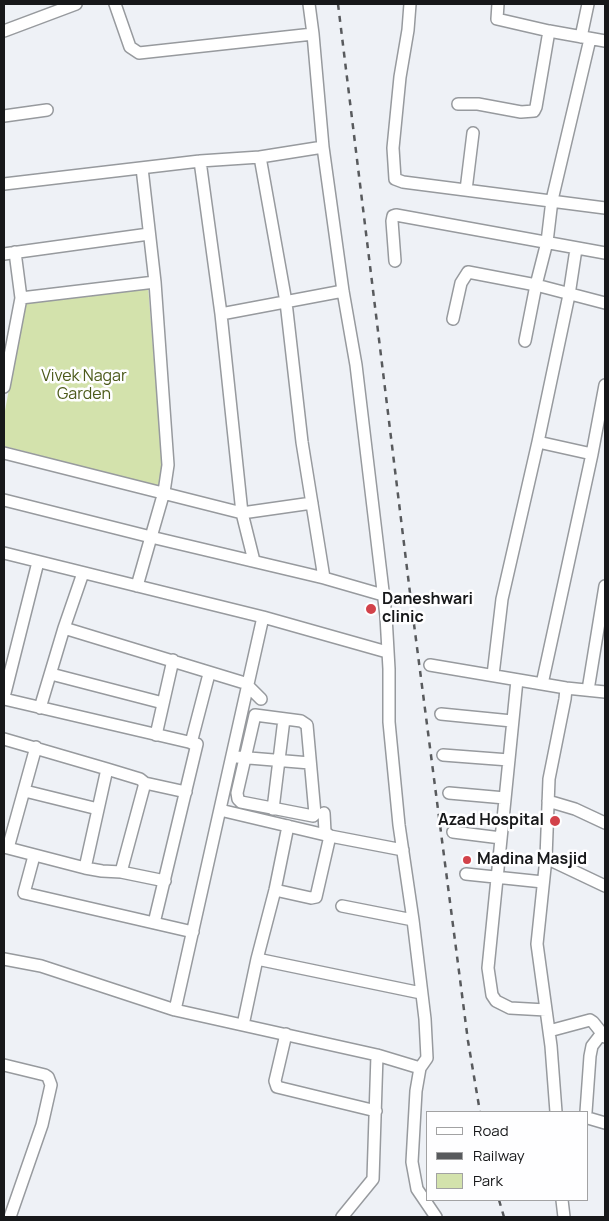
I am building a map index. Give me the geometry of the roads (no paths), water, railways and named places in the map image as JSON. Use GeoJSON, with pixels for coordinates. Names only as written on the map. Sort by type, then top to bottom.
{"type":"FeatureCollection","features":[{"type":"Feature","properties":{"kind":"street"},"geometry":{"type":"LineString","coordinates":[[4,31],[76,4]]}},
{"type":"Feature","properties":{"kind":"street"},"geometry":{"type":"LineString","coordinates":[[115,4],[130,47],[139,53],[313,34]]}},
{"type":"Feature","properties":{"kind":"street"},"geometry":{"type":"LineString","coordinates":[[309,4],[322,147],[356,365],[386,616],[389,722],[427,1047],[427,1058],[420,1068],[416,1091],[412,1162],[417,1189],[436,1217]]}},
{"type":"Feature","properties":{"kind":"street"},"geometry":{"type":"LineString","coordinates":[[410,4],[394,139],[393,164],[395,179],[403,182],[605,208]]}},
{"type":"Feature","properties":{"kind":"street"},"geometry":{"type":"LineString","coordinates":[[498,4],[497,19],[605,42]]}},
{"type":"Feature","properties":{"kind":"street"},"geometry":{"type":"LineString","coordinates":[[525,341],[547,242],[552,200],[585,38],[588,4]]}},
{"type":"Feature","properties":{"kind":"street"},"geometry":{"type":"LineString","coordinates":[[458,104],[478,104],[521,112],[534,111],[549,31]]}},
{"type":"Feature","properties":{"kind":"street"},"geometry":{"type":"LineString","coordinates":[[4,116],[47,110]]}},
{"type":"Feature","properties":{"kind":"street"},"geometry":{"type":"LineString","coordinates":[[466,190],[473,134]]}},
{"type":"Feature","properties":{"kind":"street"},"geometry":{"type":"LineString","coordinates":[[4,184],[200,161],[260,158],[322,147]]}},
{"type":"Feature","properties":{"kind":"street"},"geometry":{"type":"LineString","coordinates":[[260,158],[286,302],[302,442],[324,578]]}},
{"type":"Feature","properties":{"kind":"street"},"geometry":{"type":"LineString","coordinates":[[200,161],[221,314],[242,513],[254,561]]}},
{"type":"Feature","properties":{"kind":"street"},"geometry":{"type":"LineString","coordinates":[[138,586],[164,492],[168,465],[155,282],[142,168]]}},
{"type":"Feature","properties":{"kind":"street"},"geometry":{"type":"LineString","coordinates":[[396,261],[392,221],[393,216],[396,215],[605,253]]}},
{"type":"Feature","properties":{"kind":"street"},"geometry":{"type":"LineString","coordinates":[[4,387],[22,298],[9,253],[149,234]]}},
{"type":"Feature","properties":{"kind":"street"},"geometry":{"type":"LineString","coordinates":[[493,675],[502,599],[538,442],[569,295],[576,249]]}},
{"type":"Feature","properties":{"kind":"street"},"geometry":{"type":"LineString","coordinates":[[453,319],[462,284],[468,272],[536,285],[605,303]]}},
{"type":"Feature","properties":{"kind":"street"},"geometry":{"type":"LineString","coordinates":[[22,298],[155,282]]}},
{"type":"Feature","properties":{"kind":"street"},"geometry":{"type":"LineString","coordinates":[[221,314],[343,291]]}},
{"type":"Feature","properties":{"kind":"street"},"geometry":{"type":"LineString","coordinates":[[542,684],[592,454],[605,385]]}},
{"type":"Feature","properties":{"kind":"street"},"geometry":{"type":"LineString","coordinates":[[538,442],[592,454]]}},
{"type":"Feature","properties":{"kind":"street"},"geometry":{"type":"LineString","coordinates":[[4,453],[242,513],[312,502]]}},
{"type":"Feature","properties":{"kind":"street"},"geometry":{"type":"LineString","coordinates":[[4,500],[324,578],[383,595]]}},
{"type":"Feature","properties":{"kind":"street"},"geometry":{"type":"LineString","coordinates":[[4,553],[264,617],[387,652]]}},
{"type":"Feature","properties":{"kind":"street"},"geometry":{"type":"LineString","coordinates":[[38,562],[4,698],[198,744],[154,923]]}},
{"type":"Feature","properties":{"kind":"street"},"geometry":{"type":"LineString","coordinates":[[40,708],[83,573]]}},
{"type":"Feature","properties":{"kind":"street"},"geometry":{"type":"LineString","coordinates":[[588,690],[601,640],[605,586]]}},
{"type":"Feature","properties":{"kind":"street"},"geometry":{"type":"LineString","coordinates":[[175,1010],[264,617]]}},
{"type":"Feature","properties":{"kind":"street"},"geometry":{"type":"LineString","coordinates":[[64,628],[173,660],[209,674],[248,684],[261,699]]}},
{"type":"Feature","properties":{"kind":"street"},"geometry":{"type":"LineString","coordinates":[[156,735],[173,660]]}},
{"type":"Feature","properties":{"kind":"street"},"geometry":{"type":"LineString","coordinates":[[430,665],[566,688],[605,692]]}},
{"type":"Feature","properties":{"kind":"street"},"geometry":{"type":"LineString","coordinates":[[51,674],[163,703]]}},
{"type":"Feature","properties":{"kind":"street"},"geometry":{"type":"LineString","coordinates":[[191,743],[209,674]]}},
{"type":"Feature","properties":{"kind":"street"},"geometry":{"type":"LineString","coordinates":[[517,680],[488,968],[492,996],[496,1001],[510,1008],[546,1010]]}},
{"type":"Feature","properties":{"kind":"street"},"geometry":{"type":"LineString","coordinates":[[556,1110],[549,1031],[537,944],[546,858],[549,779],[566,688]]}},
{"type":"Feature","properties":{"kind":"street"},"geometry":{"type":"LineString","coordinates":[[441,714],[512,721]]}},
{"type":"Feature","properties":{"kind":"street"},"geometry":{"type":"LineString","coordinates":[[255,716],[284,719],[301,721],[307,725],[315,814],[310,817],[241,802],[238,799],[237,793],[255,716]]}},
{"type":"Feature","properties":{"kind":"street"},"geometry":{"type":"LineString","coordinates":[[273,809],[284,719]]}},
{"type":"Feature","properties":{"kind":"street"},"geometry":{"type":"LineString","coordinates":[[4,739],[36,747],[145,782],[186,792]]}},
{"type":"Feature","properties":{"kind":"street"},"geometry":{"type":"LineString","coordinates":[[36,747],[6,848],[85,868],[121,872],[165,881]]}},
{"type":"Feature","properties":{"kind":"street"},"geometry":{"type":"LineString","coordinates":[[443,755],[509,760]]}},
{"type":"Feature","properties":{"kind":"street"},"geometry":{"type":"LineString","coordinates":[[232,756],[310,763]]}},
{"type":"Feature","properties":{"kind":"street"},"geometry":{"type":"LineString","coordinates":[[85,868],[107,769]]}},
{"type":"Feature","properties":{"kind":"street"},"geometry":{"type":"LineString","coordinates":[[121,872],[145,782]]}},
{"type":"Feature","properties":{"kind":"street"},"geometry":{"type":"LineString","coordinates":[[24,791],[98,809]]}},
{"type":"Feature","properties":{"kind":"street"},"geometry":{"type":"LineString","coordinates":[[449,793],[505,798]]}},
{"type":"Feature","properties":{"kind":"street"},"geometry":{"type":"LineString","coordinates":[[548,801],[575,809],[605,824]]}},
{"type":"Feature","properties":{"kind":"street"},"geometry":{"type":"LineString","coordinates":[[220,810],[330,836],[403,850]]}},
{"type":"Feature","properties":{"kind":"street"},"geometry":{"type":"LineString","coordinates":[[324,813],[326,832],[330,836]]}},
{"type":"Feature","properties":{"kind":"street"},"geometry":{"type":"LineString","coordinates":[[243,1025],[288,826]]}},
{"type":"Feature","properties":{"kind":"street"},"geometry":{"type":"LineString","coordinates":[[453,832],[501,838]]}},
{"type":"Feature","properties":{"kind":"street"},"geometry":{"type":"LineString","coordinates":[[275,890],[311,898],[316,897],[330,836]]}},
{"type":"Feature","properties":{"kind":"street"},"geometry":{"type":"LineString","coordinates":[[34,856],[24,893],[193,932]]}},
{"type":"Feature","properties":{"kind":"street"},"geometry":{"type":"LineString","coordinates":[[546,858],[605,886]]}},
{"type":"Feature","properties":{"kind":"street"},"geometry":{"type":"LineString","coordinates":[[466,874],[543,882]]}},
{"type":"Feature","properties":{"kind":"street"},"geometry":{"type":"LineString","coordinates":[[342,906],[413,920]]}},
{"type":"Feature","properties":{"kind":"street"},"geometry":{"type":"LineString","coordinates":[[258,958],[422,993]]}},
{"type":"Feature","properties":{"kind":"street"},"geometry":{"type":"LineString","coordinates":[[4,960],[41,966],[175,1010],[377,1055],[420,1068]]}},
{"type":"Feature","properties":{"kind":"street"},"geometry":{"type":"LineString","coordinates":[[549,1031],[587,1020],[593,1022],[603,1035],[592,1046],[586,1111]]}},
{"type":"Feature","properties":{"kind":"street"},"geometry":{"type":"LineString","coordinates":[[286,1034],[276,1081],[277,1087],[376,1111]]}},
{"type":"Feature","properties":{"kind":"street"},"geometry":{"type":"LineString","coordinates":[[342,1217],[373,1180],[377,1055]]}},
{"type":"Feature","properties":{"kind":"street"},"geometry":{"type":"LineString","coordinates":[[4,1065],[45,1075],[50,1081],[51,1086],[42,1126],[10,1217]]}},
{"type":"Feature","properties":{"kind":"street"},"geometry":{"type":"LineString","coordinates":[[589,1118],[605,1123]]}},
{"type":"Feature","properties":{"kind":"street"},"geometry":{"type":"LineString","coordinates":[[562,1201],[564,1217]]}},
{"type":"Feature","properties":{"kind":"railway"},"geometry":{"type":"LineString","coordinates":[[338,4],[411,601],[468,1041],[480,1111]]}},
{"type":"Feature","properties":{"kind":"railway"},"geometry":{"type":"LineString","coordinates":[[499,1201],[504,1217]]}},
{"type":"Feature","properties":{"kind":"place","name":"Daneshwari clinic"},"geometry":{"type":"Point","coordinates":[371,609]}},
{"type":"Feature","properties":{"kind":"place","name":"Azad Hospital"},"geometry":{"type":"Point","coordinates":[555,821]}},
{"type":"Feature","properties":{"kind":"place","name":"Madina Masjid"},"geometry":{"type":"Point","coordinates":[467,860]}},
{"type":"Feature","properties":{"kind":"park label","name":"Vivek Nagar Garden"},"geometry":{"type":"Point","coordinates":[84,386]}}]}
